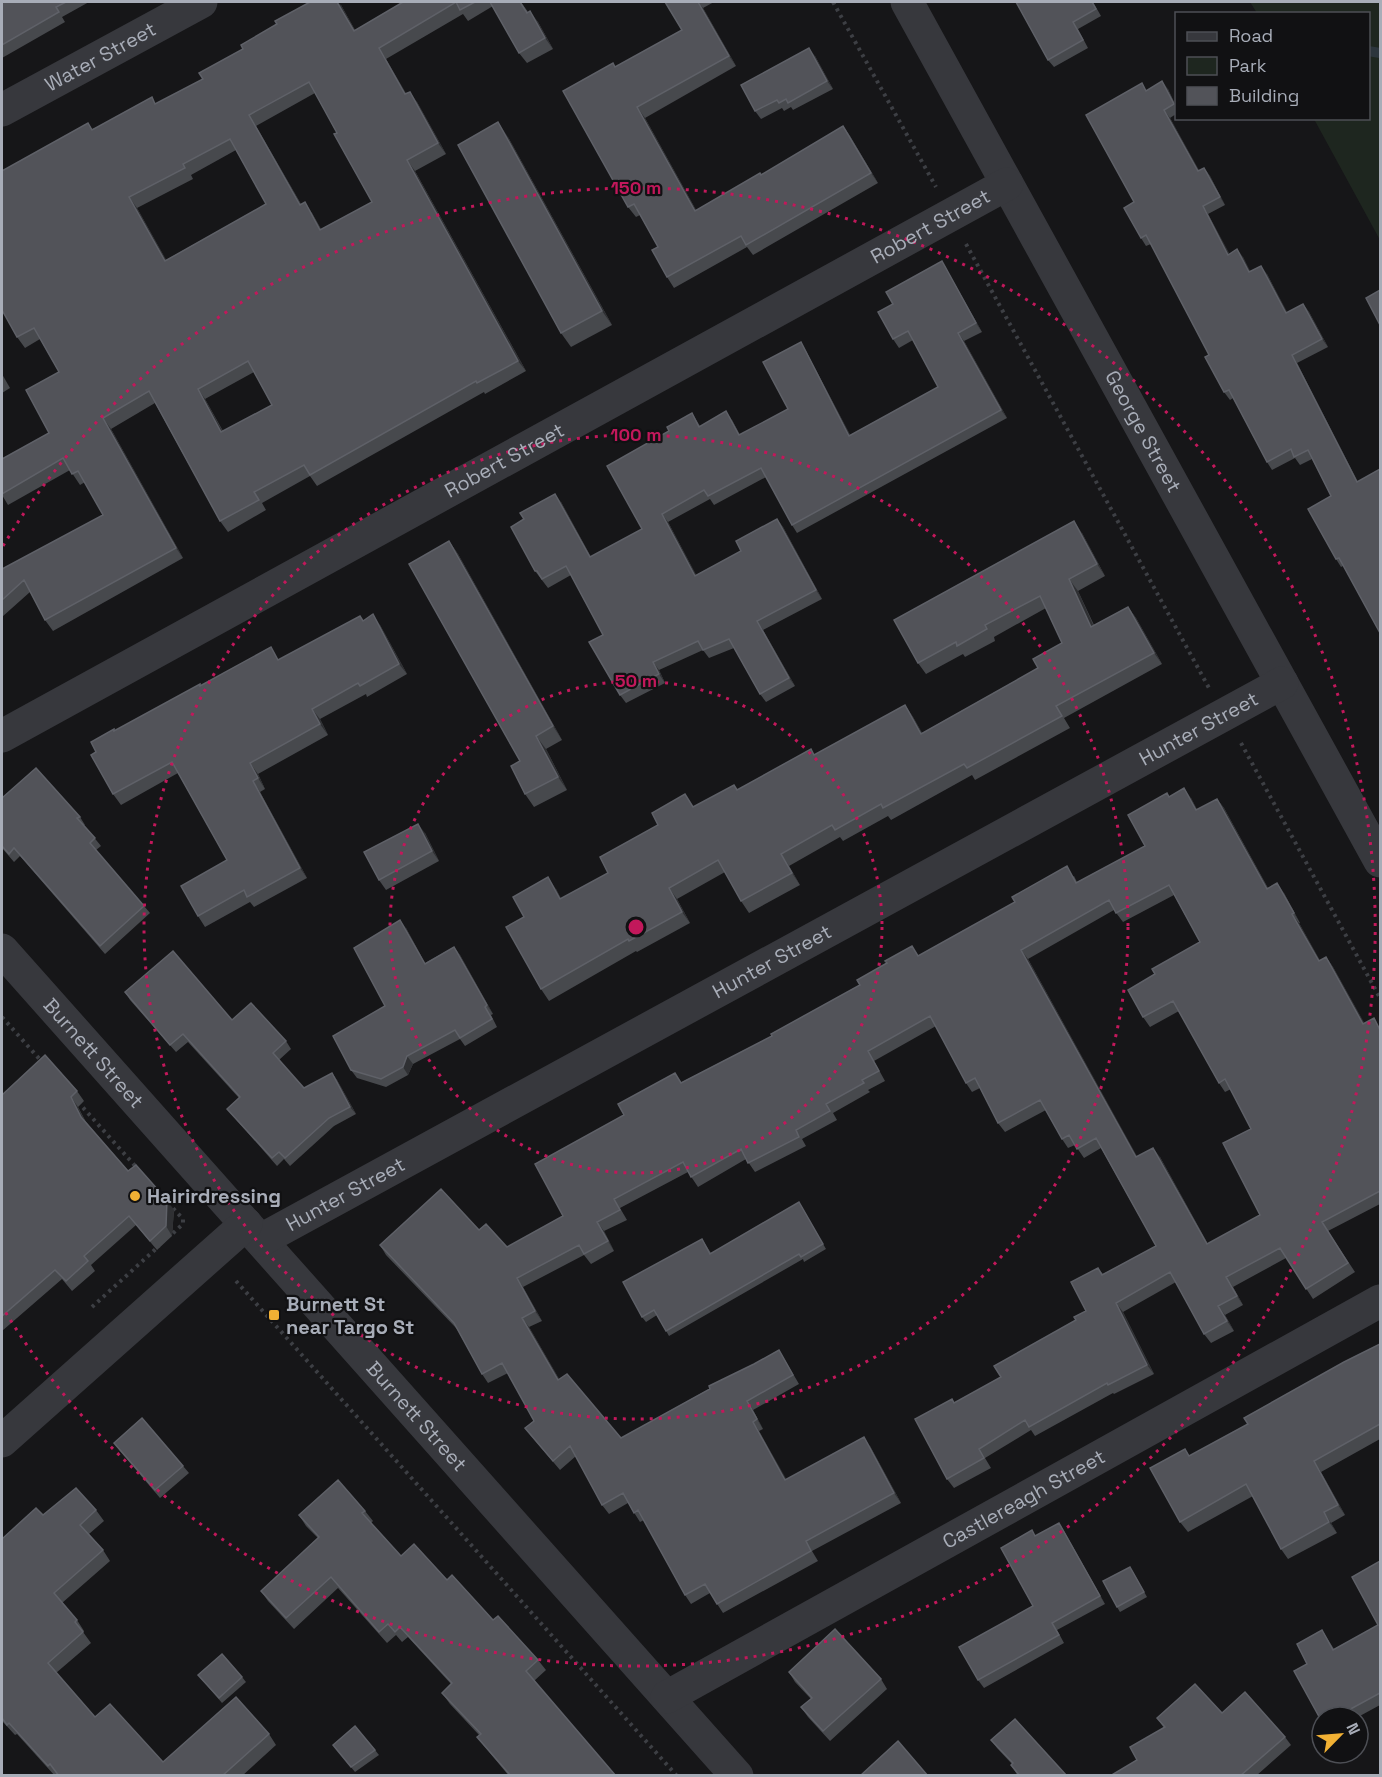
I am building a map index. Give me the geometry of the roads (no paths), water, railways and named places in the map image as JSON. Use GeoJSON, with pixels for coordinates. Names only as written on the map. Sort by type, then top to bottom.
{"type":"FeatureCollection","features":[{"type":"Feature","properties":{"kind":"street","name":"Water Street"},"geometry":{"type":"LineString","coordinates":[[2,110],[201,2]]}},
{"type":"Feature","properties":{"kind":"street","name":"George Street"},"geometry":{"type":"LineString","coordinates":[[907,2],[1380,861]]}},
{"type":"Feature","properties":{"kind":"street","name":"Robert Street"},"geometry":{"type":"LineString","coordinates":[[2,736],[1007,184]]}},
{"type":"Feature","properties":{"kind":"street","name":"Hunter Street"},"geometry":{"type":"LineString","coordinates":[[2,1441],[253,1232],[1282,683]]}},
{"type":"Feature","properties":{"kind":"street","name":"Burnett Street"},"geometry":{"type":"LineString","coordinates":[[2,950],[737,1776]]}},
{"type":"Feature","properties":{"kind":"street","name":"Castlereagh Street"},"geometry":{"type":"LineString","coordinates":[[667,1697],[1380,1301]]}},
{"type":"Feature","properties":{"kind":"waterway"},"geometry":{"type":"LineString","coordinates":[[1370,51],[1380,53]]}},
{"type":"Feature","properties":{"kind":"place","name":"Hairirdressing"},"geometry":{"type":"Point","coordinates":[135,1196]}},
{"type":"Feature","properties":{"kind":"place","name":"Burnett St near Targo St"},"geometry":{"type":"Point","coordinates":[274,1315]}}]}
